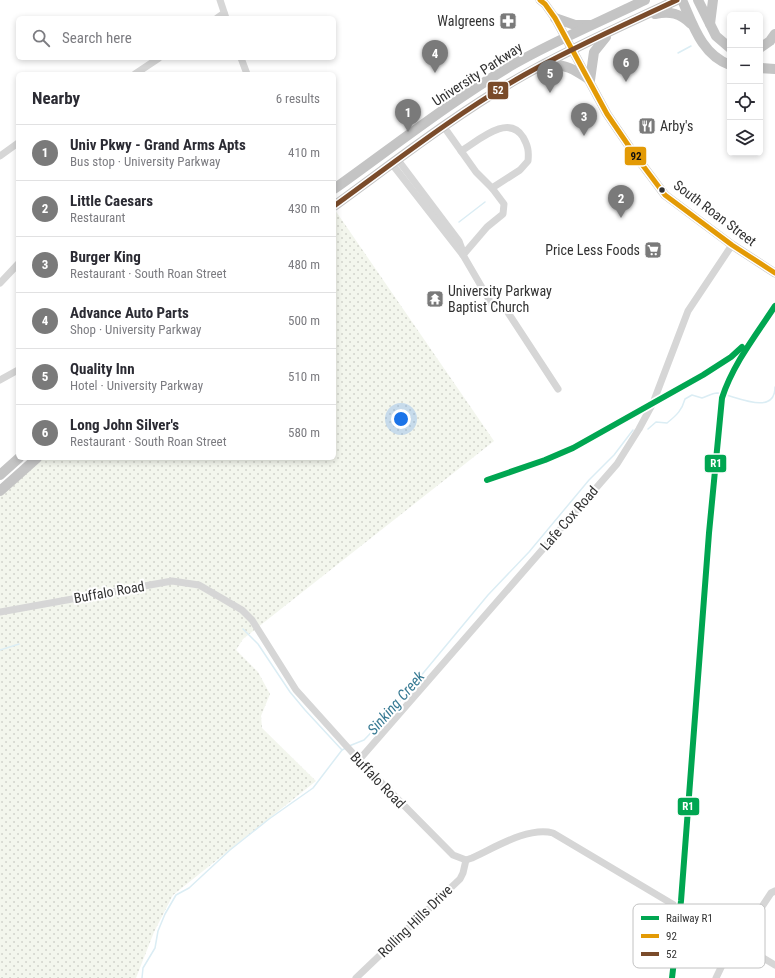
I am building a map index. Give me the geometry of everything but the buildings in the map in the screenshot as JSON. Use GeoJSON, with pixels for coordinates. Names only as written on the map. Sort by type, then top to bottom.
{"type":"FeatureCollection","features":[{"type":"Feature","properties":{"kind":"highway","name":"University Parkway"},"geometry":{"type":"LineString","coordinates":[[336,189],[437,116],[510,67],[645,0]]}},
{"type":"Feature","properties":{"kind":"highway","name":"University Parkway"},"geometry":{"type":"LineString","coordinates":[[336,205],[444,127],[508,84],[540,66],[677,0]]}},
{"type":"Feature","properties":{"kind":"highway"},"geometry":{"type":"LineString","coordinates":[[682,0],[702,43],[711,54],[727,63]]}},
{"type":"Feature","properties":{"kind":"highway"},"geometry":{"type":"LineString","coordinates":[[698,0],[710,26],[720,41],[727,46]]}},
{"type":"Feature","properties":{"kind":"highway"},"geometry":{"type":"LineString","coordinates":[[710,26],[713,0]]}},
{"type":"Feature","properties":{"kind":"highway"},"geometry":{"type":"LineString","coordinates":[[644,16],[665,12],[673,13],[686,19],[695,28]]}},
{"type":"Feature","properties":{"kind":"highway"},"geometry":{"type":"LineString","coordinates":[[555,18],[575,25],[594,25]]}},
{"type":"Feature","properties":{"kind":"highway"},"geometry":{"type":"LineString","coordinates":[[540,66],[562,65],[573,69],[590,80],[594,52],[610,32]]}},
{"type":"Feature","properties":{"kind":"highway"},"geometry":{"type":"LineString","coordinates":[[763,46],[770,41],[775,34]]}},
{"type":"Feature","properties":{"kind":"highway"},"geometry":{"type":"LineString","coordinates":[[763,68],[775,69]]}},
{"type":"Feature","properties":{"kind":"highway"},"geometry":{"type":"LineString","coordinates":[[437,116],[444,127]]}},
{"type":"Feature","properties":{"kind":"highway"},"geometry":{"type":"LineString","coordinates":[[367,166],[375,176]]}},
{"type":"Feature","properties":{"kind":"highway"},"geometry":{"type":"LineString","coordinates":[[0,475],[17,460]]}},
{"type":"Feature","properties":{"kind":"highway"},"geometry":{"type":"LineString","coordinates":[[0,491],[36,460]]}},
{"type":"Feature","properties":{"kind":"main road","name":"South Roan Street"},"geometry":{"type":"LineString","coordinates":[[543,1],[555,18],[590,80],[607,114],[665,195],[732,246],[775,273]]}},
{"type":"Feature","properties":{"kind":"street"},"geometry":{"type":"LineString","coordinates":[[220,0],[225,15]]}},
{"type":"Feature","properties":{"kind":"street"},"geometry":{"type":"LineString","coordinates":[[138,72],[156,60]]}},
{"type":"Feature","properties":{"kind":"street"},"geometry":{"type":"LineString","coordinates":[[242,60],[246,72]]}},
{"type":"Feature","properties":{"kind":"street"},"geometry":{"type":"LineString","coordinates":[[444,127],[476,172],[492,188],[504,204],[504,214],[487,227],[463,255]]}},
{"type":"Feature","properties":{"kind":"street"},"geometry":{"type":"LineString","coordinates":[[461,151],[496,130],[505,127],[514,128],[520,133],[528,146],[528,161],[520,170],[492,188]]}},
{"type":"Feature","properties":{"kind":"street"},"geometry":{"type":"LineString","coordinates":[[0,156],[16,145]]}},
{"type":"Feature","properties":{"kind":"street"},"geometry":{"type":"LineString","coordinates":[[395,162],[463,255],[491,303],[505,308],[558,389]]}},
{"type":"Feature","properties":{"kind":"street","name":"Lafe Cox Road"},"geometry":{"type":"LineString","coordinates":[[359,760],[617,464],[653,403],[688,311],[732,246]]}},
{"type":"Feature","properties":{"kind":"street"},"geometry":{"type":"LineString","coordinates":[[0,283],[16,266]]}},
{"type":"Feature","properties":{"kind":"street"},"geometry":{"type":"LineString","coordinates":[[0,380],[16,371]]}},
{"type":"Feature","properties":{"kind":"street","name":"Buffalo Road"},"geometry":{"type":"LineString","coordinates":[[0,612],[172,581],[200,584],[231,603],[252,620],[296,690],[351,752],[447,850],[453,855],[466,860]]}},
{"type":"Feature","properties":{"kind":"street"},"geometry":{"type":"LineString","coordinates":[[466,860],[529,833],[543,831],[553,833],[672,904]]}},
{"type":"Feature","properties":{"kind":"street","name":"Rolling Hills Drive"},"geometry":{"type":"LineString","coordinates":[[356,978],[460,879],[466,860]]}},
{"type":"Feature","properties":{"kind":"street"},"geometry":{"type":"LineString","coordinates":[[764,904],[771,893],[775,891]]}},
{"type":"Feature","properties":{"kind":"street"},"geometry":{"type":"LineString","coordinates":[[765,959],[775,965]]}},
{"type":"Feature","properties":{"kind":"street"},"geometry":{"type":"LineString","coordinates":[[716,978],[721,968]]}},
{"type":"Feature","properties":{"kind":"shaded area"},"geometry":{"type":"Polygon","coordinates":[[[336,211],[494,441],[243,639],[236,650],[258,672],[270,694],[261,716],[262,728],[316,781],[173,895],[154,932],[136,978],[0,978],[0,496],[41,460],[336,460],[336,211]]]}},
{"type":"Feature","properties":{"kind":"waterway"},"geometry":{"type":"LineString","coordinates":[[678,53],[691,46]]}},
{"type":"Feature","properties":{"kind":"waterway"},"geometry":{"type":"LineString","coordinates":[[459,222],[485,202]]}},
{"type":"Feature","properties":{"kind":"waterway","name":"Sinking Creek"},"geometry":{"type":"LineString","coordinates":[[648,429],[656,422],[667,423],[679,412],[685,399],[692,395],[702,398],[717,393],[742,400],[761,403],[768,401],[773,396],[775,387]]}},
{"type":"Feature","properties":{"kind":"waterway","name":"Sinking Creek"},"geometry":{"type":"LineString","coordinates":[[349,746],[364,740],[390,713],[488,595],[529,552],[589,480],[614,455],[633,430]]}},
{"type":"Feature","properties":{"kind":"waterway"},"geometry":{"type":"LineString","coordinates":[[243,629],[258,644],[290,692],[342,750]]}},
{"type":"Feature","properties":{"kind":"waterway"},"geometry":{"type":"LineString","coordinates":[[0,650],[19,644]]}},
{"type":"Feature","properties":{"kind":"waterway","name":"Sinking Creek"},"geometry":{"type":"LineString","coordinates":[[142,978],[143,968],[155,948],[158,931],[165,914],[176,895],[189,888],[230,850],[269,819],[313,788],[342,750],[346,748]]}},
{"type":"Feature","properties":{"kind":"rail line","name":"R1"},"geometry":{"type":"LineString","coordinates":[[681,904],[709,533],[722,398],[732,373],[775,306]]}},
{"type":"Feature","properties":{"kind":"rail line","name":"R1"},"geometry":{"type":"LineString","coordinates":[[487,480],[545,460],[573,448],[703,375],[731,357],[742,347]]}},
{"type":"Feature","properties":{"kind":"rail line","name":"R1"},"geometry":{"type":"LineString","coordinates":[[672,978],[673,968]]}},
{"type":"Feature","properties":{"kind":"transit line","name":"92"},"geometry":{"type":"LineString","coordinates":[[540,0],[545,4],[555,18],[607,114],[665,195],[732,245],[775,273]]}},
{"type":"Feature","properties":{"kind":"transit line","name":"52"},"geometry":{"type":"LineString","coordinates":[[336,205],[427,138],[475,105],[524,75],[561,55],[677,0]]}},
{"type":"Feature","properties":{"kind":"place","name":"Walgreens"},"geometry":{"type":"Point","coordinates":[508,21]}},
{"type":"Feature","properties":{"kind":"place","name":"Advance Auto Parts"},"geometry":{"type":"Point","coordinates":[435,73]}},
{"type":"Feature","properties":{"kind":"place","name":"Long John Silver's"},"geometry":{"type":"Point","coordinates":[626,82]}},
{"type":"Feature","properties":{"kind":"place","name":"Quality Inn"},"geometry":{"type":"Point","coordinates":[550,93]}},
{"type":"Feature","properties":{"kind":"place","name":"Arby's"},"geometry":{"type":"Point","coordinates":[647,126]}},
{"type":"Feature","properties":{"kind":"place","name":"Univ Pkwy - Grand Arms Apts"},"geometry":{"type":"Point","coordinates":[408,132]}},
{"type":"Feature","properties":{"kind":"place","name":"Burger King"},"geometry":{"type":"Point","coordinates":[584,136]}},
{"type":"Feature","properties":{"kind":"place","name":"Little Caesars"},"geometry":{"type":"Point","coordinates":[621,218]}},
{"type":"Feature","properties":{"kind":"place","name":"Price Less Foods"},"geometry":{"type":"Point","coordinates":[653,250]}},
{"type":"Feature","properties":{"kind":"place","name":"University Parkway Baptist Church"},"geometry":{"type":"Point","coordinates":[435,299]}}]}
